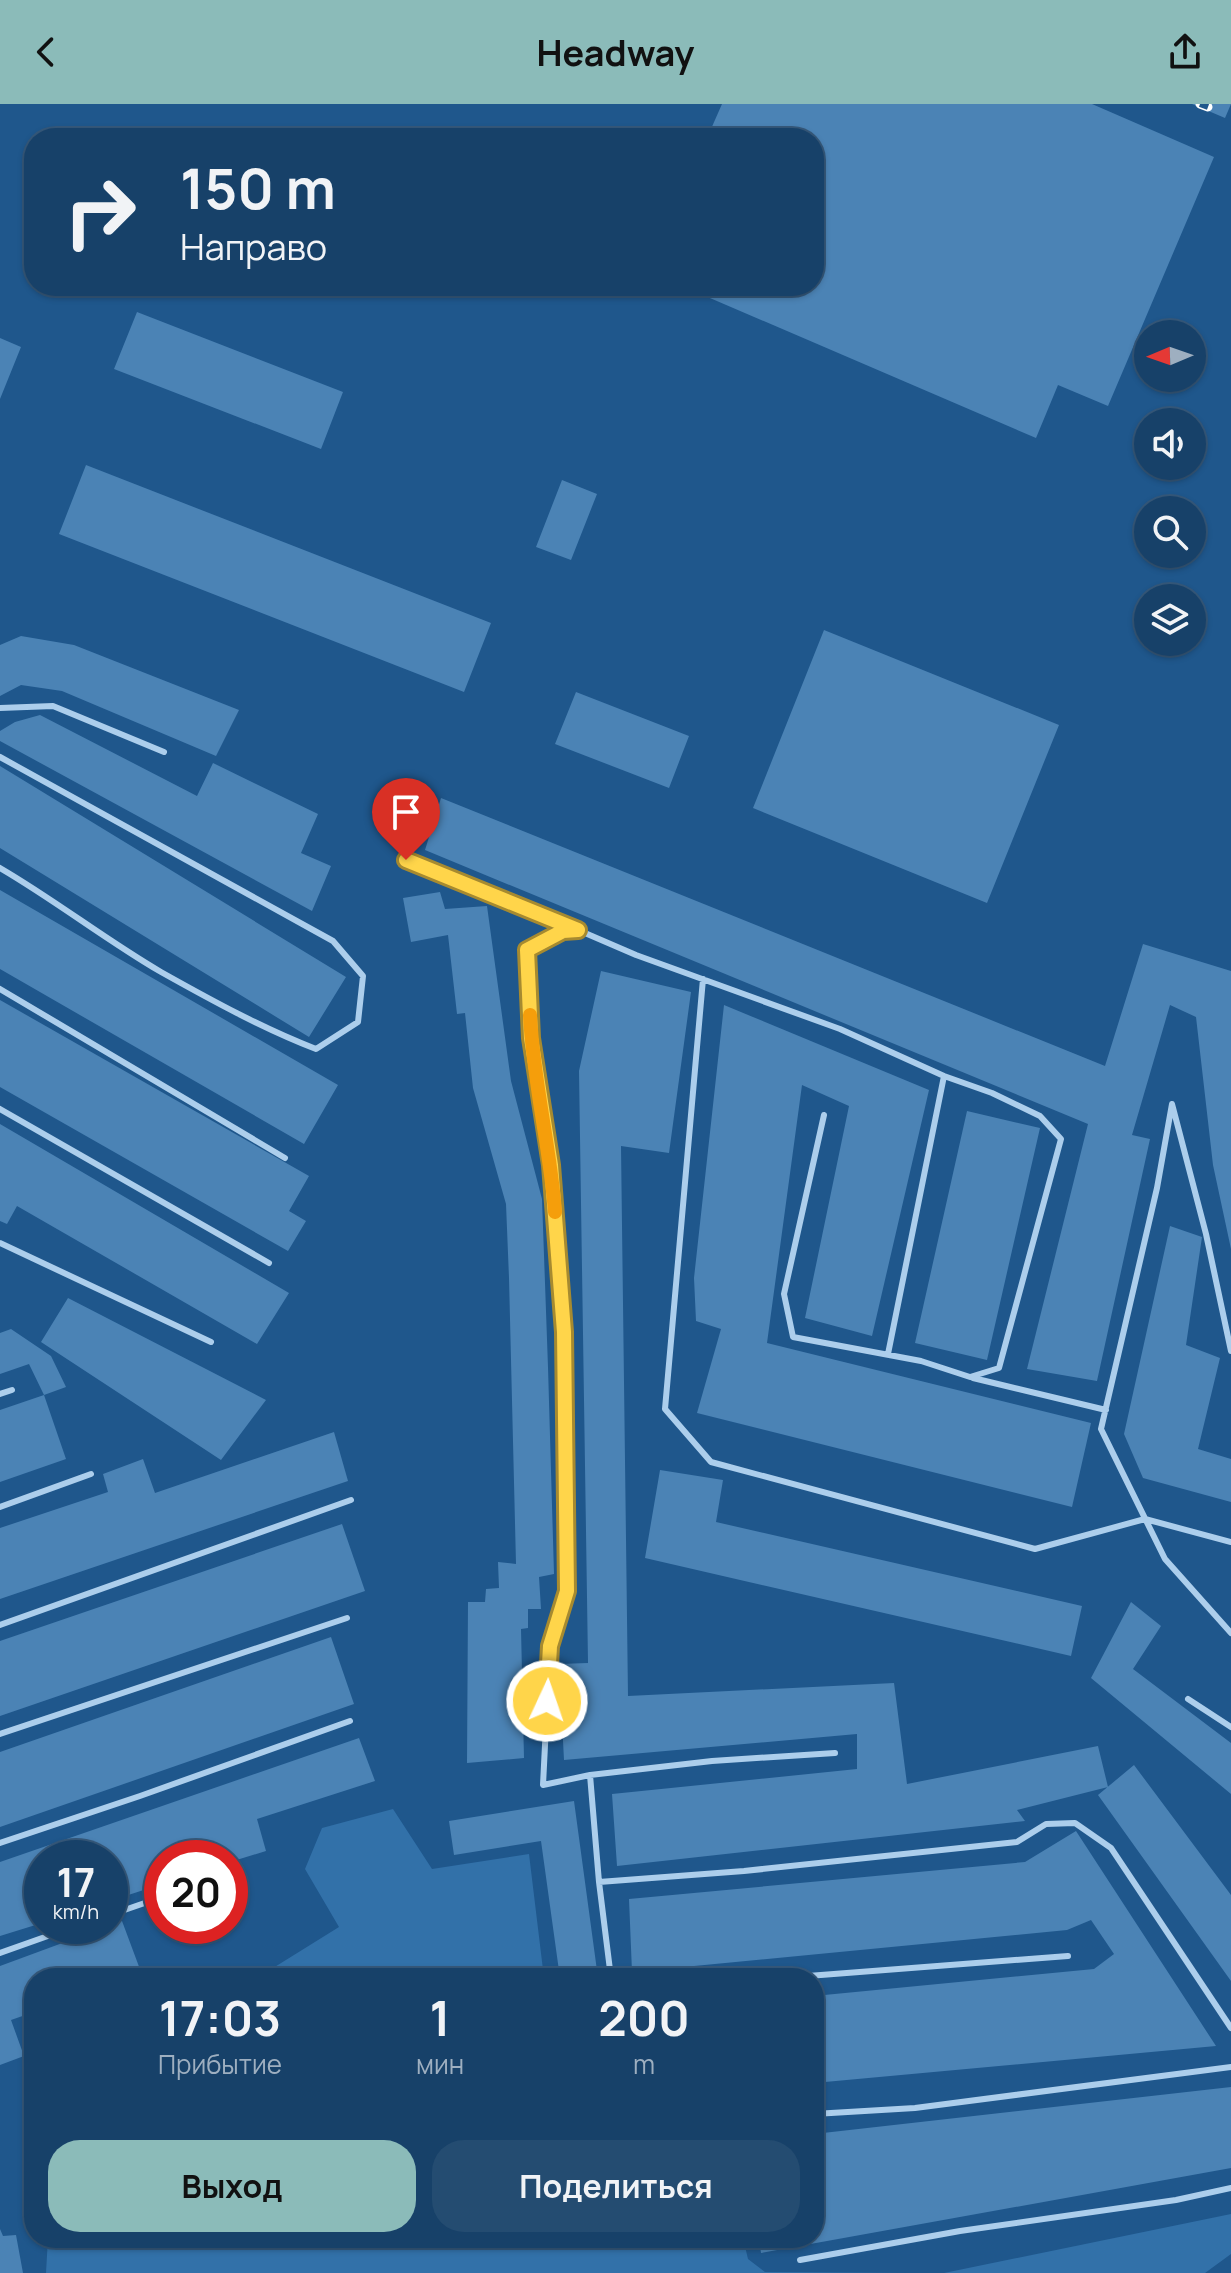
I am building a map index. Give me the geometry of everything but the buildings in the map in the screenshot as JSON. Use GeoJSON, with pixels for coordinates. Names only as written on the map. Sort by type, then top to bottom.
{"type":"FeatureCollection","features":[{"type":"Feature","properties":{"kind":"lane"},"geometry":{"type":"LineString","coordinates":[[0,708],[53,706],[164,752]]}},
{"type":"Feature","properties":{"kind":"lane"},"geometry":{"type":"LineString","coordinates":[[0,757],[333,941],[363,976],[358,1022],[316,1049],[278,1034],[159,971],[0,868]]}},
{"type":"Feature","properties":{"kind":"lane"},"geometry":{"type":"LineString","coordinates":[[406,860],[636,955],[840,1029],[1040,1116],[1061,1139],[999,1368],[970,1377]]}},
{"type":"Feature","properties":{"kind":"lane"},"geometry":{"type":"LineString","coordinates":[[578,930],[563,931],[527,950],[531,1038],[551,1165],[564,1332],[567,1591],[550,1646],[543,1785],[590,1775],[712,1761],[835,1753]]}},
{"type":"Feature","properties":{"kind":"lane"},"geometry":{"type":"LineString","coordinates":[[703,979],[665,1409],[711,1462],[1035,1549],[1145,1519],[1231,1542]]}},
{"type":"Feature","properties":{"kind":"lane"},"geometry":{"type":"LineString","coordinates":[[0,989],[285,1158]]}},
{"type":"Feature","properties":{"kind":"lane"},"geometry":{"type":"LineString","coordinates":[[888,1354],[944,1076]]}},
{"type":"Feature","properties":{"kind":"lane"},"geometry":{"type":"LineString","coordinates":[[1231,1351],[1206,1234],[1172,1104],[1157,1188],[1101,1429],[1165,1559],[1231,1633]]}},
{"type":"Feature","properties":{"kind":"lane"},"geometry":{"type":"LineString","coordinates":[[0,1109],[269,1263]]}},
{"type":"Feature","properties":{"kind":"lane"},"geometry":{"type":"LineString","coordinates":[[824,1115],[784,1294],[793,1337],[921,1361],[970,1377],[1106,1410]]}},
{"type":"Feature","properties":{"kind":"lane"},"geometry":{"type":"LineString","coordinates":[[0,1243],[211,1342]]}},
{"type":"Feature","properties":{"kind":"lane"},"geometry":{"type":"LineString","coordinates":[[0,1394],[12,1390]]}},
{"type":"Feature","properties":{"kind":"lane"},"geometry":{"type":"LineString","coordinates":[[0,1507],[91,1474]]}},
{"type":"Feature","properties":{"kind":"lane"},"geometry":{"type":"LineString","coordinates":[[0,1625],[351,1500]]}},
{"type":"Feature","properties":{"kind":"lane"},"geometry":{"type":"LineString","coordinates":[[0,1734],[347,1618]]}},
{"type":"Feature","properties":{"kind":"lane"},"geometry":{"type":"LineString","coordinates":[[1188,1699],[1231,1727]]}},
{"type":"Feature","properties":{"kind":"lane"},"geometry":{"type":"LineString","coordinates":[[0,1843],[350,1721]]}},
{"type":"Feature","properties":{"kind":"lane"},"geometry":{"type":"LineString","coordinates":[[590,1775],[610,1968]]}},
{"type":"Feature","properties":{"kind":"lane"},"geometry":{"type":"LineString","coordinates":[[599,1882],[744,1871],[1017,1842],[1046,1824],[1075,1823],[1111,1848],[1231,2028]]}},
{"type":"Feature","properties":{"kind":"lane"},"geometry":{"type":"LineString","coordinates":[[0,1953],[25,1944]]}},
{"type":"Feature","properties":{"kind":"lane"},"geometry":{"type":"LineString","coordinates":[[824,1975],[1068,1956]]}},
{"type":"Feature","properties":{"kind":"lane"},"geometry":{"type":"LineString","coordinates":[[824,2113],[915,2108],[1231,2067]]}},
{"type":"Feature","properties":{"kind":"lane"},"geometry":{"type":"LineString","coordinates":[[800,2260],[960,2231],[1176,2200],[1231,2188]]}},
{"type":"Feature","properties":{"kind":"shaded area"},"geometry":{"type":"Polygon","coordinates":[[[393,1809],[432,1869],[529,1854],[543,1968],[273,1968],[339,1927],[305,1869],[322,1828],[393,1809]]]}},
{"type":"Feature","properties":{"kind":"shaded area"},"geometry":{"type":"Polygon","coordinates":[[[1231,2214],[1231,2254],[1205,2273],[944,2273],[1231,2214]]]}},
{"type":"Feature","properties":{"kind":"shaded area"},"geometry":{"type":"Polygon","coordinates":[[[47,2248],[745,2248],[748,2259],[765,2272],[907,2273],[46,2273],[47,2248]]]}},
{"type":"Feature","properties":{"kind":"railway"},"geometry":{"type":"LineString","coordinates":[[1200,104],[1208,107]]}},
{"type":"Feature","properties":{"kind":"slow traffic"},"geometry":{"type":"LineString","coordinates":[[530,1015],[555,1212]]}},
{"type":"Feature","properties":{"kind":"route"},"geometry":{"type":"LineString","coordinates":[[406,860],[578,930],[563,931],[527,950],[531,1038],[551,1165],[564,1332],[567,1591],[550,1646],[547,1701]]}}]}
